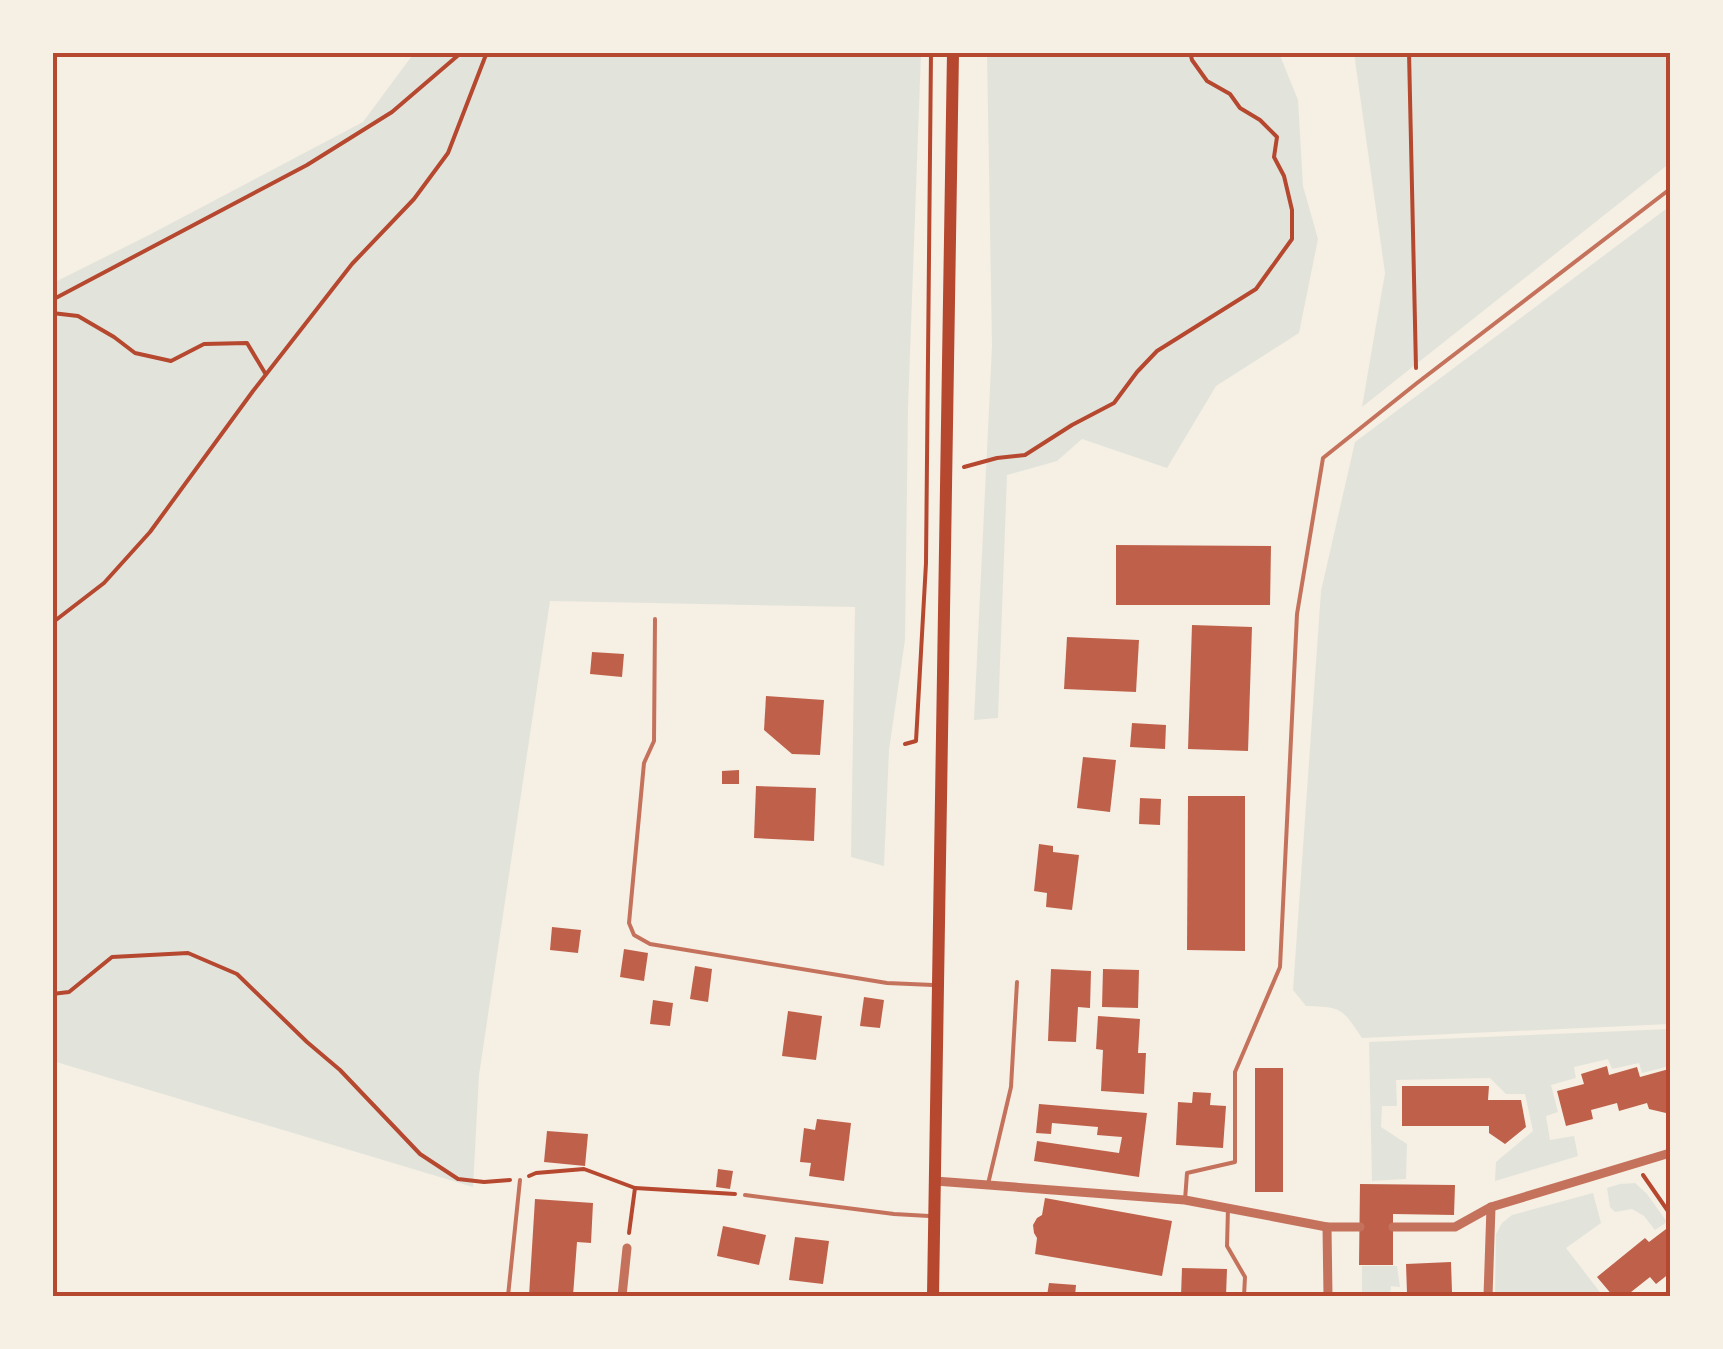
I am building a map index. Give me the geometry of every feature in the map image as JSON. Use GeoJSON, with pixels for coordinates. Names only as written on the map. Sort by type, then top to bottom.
{"type":"FeatureCollection","features":[{"type":"Feature","properties":{"kind":"main road"},"geometry":{"type":"LineString","coordinates":[[933,1296],[953,52]]}},
{"type":"Feature","properties":{"kind":"street"},"geometry":{"type":"LineString","coordinates":[[1393,1227],[1455,1227],[1491,1207],[1670,1153]]}},
{"type":"Feature","properties":{"kind":"street"},"geometry":{"type":"LineString","coordinates":[[935,1180],[1185,1200],[1326,1227],[1360,1226]]}},
{"type":"Feature","properties":{"kind":"street"},"geometry":{"type":"LineString","coordinates":[[1488,1296],[1491,1207]]}},
{"type":"Feature","properties":{"kind":"street"},"geometry":{"type":"LineString","coordinates":[[1326,1227],[1328,1296]]}},
{"type":"Feature","properties":{"kind":"street"},"geometry":{"type":"LineString","coordinates":[[622,1296],[627,1248]]}},
{"type":"Feature","properties":{"kind":"lane"},"geometry":{"type":"LineString","coordinates":[[1185,1200],[1188,1173],[1235,1162],[1235,1072],[1280,968],[1297,614],[1323,458],[1670,190]]}},
{"type":"Feature","properties":{"kind":"lane"},"geometry":{"type":"LineString","coordinates":[[655,619],[654,741],[644,763],[629,923],[634,935],[650,944],[887,983],[938,986]]}},
{"type":"Feature","properties":{"kind":"lane"},"geometry":{"type":"LineString","coordinates":[[988,1185],[1011,1087],[1017,982]]}},
{"type":"Feature","properties":{"kind":"lane"},"geometry":{"type":"LineString","coordinates":[[508,1296],[520,1180]]}},
{"type":"Feature","properties":{"kind":"lane"},"geometry":{"type":"LineString","coordinates":[[745,1195],[934,1216]]}},
{"type":"Feature","properties":{"kind":"lane"},"geometry":{"type":"LineString","coordinates":[[1228,1208],[1227,1246],[1244,1278],[1244,1296]]}},
{"type":"Feature","properties":{"kind":"path"},"geometry":{"type":"LineString","coordinates":[[52,300],[307,165],[392,112],[462,52]]}},
{"type":"Feature","properties":{"kind":"path"},"geometry":{"type":"LineString","coordinates":[[52,623],[104,582],[150,532],[352,264],[414,199],[448,153],[487,52]]}},
{"type":"Feature","properties":{"kind":"path"},"geometry":{"type":"LineString","coordinates":[[906,744],[916,741],[926,563],[931,52]]}},
{"type":"Feature","properties":{"kind":"path"},"geometry":{"type":"LineString","coordinates":[[946,476],[962,467],[1025,455],[1114,403],[1157,352],[1256,289],[1292,239],[1292,210],[1284,176],[1274,157],[1278,138],[1240,108],[1230,94],[1207,81],[1190,52]]}},
{"type":"Feature","properties":{"kind":"path"},"geometry":{"type":"LineString","coordinates":[[1408,52],[1417,383]]}},
{"type":"Feature","properties":{"kind":"path"},"geometry":{"type":"LineString","coordinates":[[52,313],[78,316],[135,353],[171,361],[204,344],[247,343],[266,375]]}},
{"type":"Feature","properties":{"kind":"path"},"geometry":{"type":"LineString","coordinates":[[52,994],[68,992],[112,958],[188,953],[237,974],[340,1070],[420,1154],[458,1179],[520,1180],[536,1173],[584,1169],[634,1188],[745,1195]]}},
{"type":"Feature","properties":{"kind":"path"},"geometry":{"type":"LineString","coordinates":[[1634,1164],[1670,1214]]}},
{"type":"Feature","properties":{"kind":"path"},"geometry":{"type":"LineString","coordinates":[[627,1248],[634,1188]]}},
{"type":"Feature","properties":{"kind":"shaded area"},"geometry":{"type":"Polygon","coordinates":[[[414,53],[921,53],[908,408],[905,640],[889,750],[884,866],[851,857],[855,607],[550,601],[479,1075],[473,1187],[53,1061],[53,283],[363,122],[414,53]]]}},
{"type":"Feature","properties":{"kind":"shaded area"},"geometry":{"type":"Polygon","coordinates":[[[987,53],[1279,53],[1298,100],[1303,186],[1318,239],[1299,333],[1216,386],[1167,468],[1082,439],[1057,461],[1007,475],[998,718],[974,720],[992,346],[987,53]]]}},
{"type":"Feature","properties":{"kind":"shaded area"},"geometry":{"type":"Polygon","coordinates":[[[1354,53],[1670,53],[1670,163],[1362,407],[1385,273],[1354,53]]]}},
{"type":"Feature","properties":{"kind":"shaded area"},"geometry":{"type":"Polygon","coordinates":[[[1670,206],[1670,1024],[1362,1038],[1340,1011],[1306,1006],[1293,990],[1321,591],[1355,442],[1670,206]]]}},
{"type":"Feature","properties":{"kind":"shaded area"},"geometry":{"type":"Polygon","coordinates":[[[1670,1029],[1670,1066],[1642,1073],[1639,1063],[1612,1069],[1608,1059],[1574,1067],[1576,1078],[1551,1085],[1558,1112],[1546,1116],[1550,1140],[1574,1136],[1578,1156],[1495,1181],[1496,1162],[1533,1131],[1525,1094],[1506,1094],[1490,1078],[1396,1080],[1397,1106],[1382,1106],[1381,1127],[1407,1144],[1406,1179],[1372,1181],[1369,1042],[1670,1029]]]}},
{"type":"Feature","properties":{"kind":"shaded area"},"geometry":{"type":"Polygon","coordinates":[[[1635,1183],[1667,1222],[1655,1230],[1632,1209],[1615,1212],[1610,1207],[1607,1188],[1635,1183]]]}},
{"type":"Feature","properties":{"kind":"shaded area"},"geometry":{"type":"Polygon","coordinates":[[[1593,1193],[1601,1223],[1566,1248],[1603,1296],[1495,1296],[1496,1234],[1502,1223],[1512,1215],[1593,1193]]]}},
{"type":"Feature","properties":{"kind":"shaded area"},"geometry":{"type":"Polygon","coordinates":[[[1362,1266],[1397,1266],[1400,1287],[1391,1286],[1390,1296],[1362,1296],[1362,1266]]]}},
{"type":"Feature","properties":{"kind":"building"},"geometry":{"type":"Polygon","coordinates":[[[1116,545],[1271,546],[1270,605],[1116,605],[1116,545]]]}},
{"type":"Feature","properties":{"kind":"building"},"geometry":{"type":"Polygon","coordinates":[[[1192,625],[1252,627],[1248,751],[1188,749],[1192,625]]]}},
{"type":"Feature","properties":{"kind":"building"},"geometry":{"type":"Polygon","coordinates":[[[1067,637],[1139,640],[1136,692],[1064,689],[1067,637]]]}},
{"type":"Feature","properties":{"kind":"building"},"geometry":{"type":"Polygon","coordinates":[[[592,652],[624,654],[622,677],[590,674],[592,652]]]}},
{"type":"Feature","properties":{"kind":"building"},"geometry":{"type":"Polygon","coordinates":[[[766,696],[824,700],[820,755],[792,754],[764,730],[766,696]]]}},
{"type":"Feature","properties":{"kind":"building"},"geometry":{"type":"Polygon","coordinates":[[[1132,723],[1166,725],[1165,749],[1130,747],[1132,723]]]}},
{"type":"Feature","properties":{"kind":"building"},"geometry":{"type":"Polygon","coordinates":[[[1083,757],[1116,760],[1110,812],[1077,808],[1083,757]]]}},
{"type":"Feature","properties":{"kind":"building"},"geometry":{"type":"Polygon","coordinates":[[[739,770],[739,784],[722,784],[722,771],[739,770]]]}},
{"type":"Feature","properties":{"kind":"building"},"geometry":{"type":"Polygon","coordinates":[[[756,786],[816,788],[814,841],[754,838],[756,786]]]}},
{"type":"Feature","properties":{"kind":"building"},"geometry":{"type":"Polygon","coordinates":[[[1188,796],[1245,796],[1245,951],[1187,950],[1188,796]]]}},
{"type":"Feature","properties":{"kind":"building"},"geometry":{"type":"Polygon","coordinates":[[[1140,798],[1161,799],[1160,825],[1139,824],[1140,798]]]}},
{"type":"Feature","properties":{"kind":"building"},"geometry":{"type":"Polygon","coordinates":[[[1039,844],[1053,846],[1053,852],[1079,855],[1072,910],[1046,907],[1047,893],[1034,891],[1039,844]]]}},
{"type":"Feature","properties":{"kind":"building"},"geometry":{"type":"Polygon","coordinates":[[[552,927],[581,930],[578,953],[550,950],[552,927]]]}},
{"type":"Feature","properties":{"kind":"building"},"geometry":{"type":"Polygon","coordinates":[[[624,949],[648,953],[644,981],[620,977],[624,949]]]}},
{"type":"Feature","properties":{"kind":"building"},"geometry":{"type":"Polygon","coordinates":[[[695,966],[712,969],[708,1002],[690,999],[695,966]]]}},
{"type":"Feature","properties":{"kind":"building"},"geometry":{"type":"Polygon","coordinates":[[[1051,969],[1091,971],[1090,1008],[1078,1007],[1076,1042],[1048,1041],[1051,969]]]}},
{"type":"Feature","properties":{"kind":"building"},"geometry":{"type":"Polygon","coordinates":[[[1103,969],[1139,970],[1138,1008],[1102,1007],[1103,969]]]}},
{"type":"Feature","properties":{"kind":"building"},"geometry":{"type":"Polygon","coordinates":[[[864,997],[884,1000],[880,1028],[860,1026],[864,997]]]}},
{"type":"Feature","properties":{"kind":"building"},"geometry":{"type":"Polygon","coordinates":[[[653,1000],[673,1003],[670,1026],[650,1024],[653,1000]]]}},
{"type":"Feature","properties":{"kind":"building"},"geometry":{"type":"Polygon","coordinates":[[[788,1011],[822,1016],[816,1060],[782,1056],[788,1011]]]}},
{"type":"Feature","properties":{"kind":"building"},"geometry":{"type":"Polygon","coordinates":[[[1098,1016],[1140,1019],[1138,1053],[1146,1053],[1144,1094],[1101,1091],[1103,1050],[1096,1049],[1098,1016]]]}},
{"type":"Feature","properties":{"kind":"building"},"geometry":{"type":"Polygon","coordinates":[[[1607,1066],[1609,1075],[1637,1067],[1640,1077],[1669,1069],[1670,1105],[1666,1113],[1649,1109],[1647,1103],[1619,1111],[1617,1103],[1591,1110],[1593,1119],[1566,1126],[1557,1091],[1584,1084],[1581,1074],[1607,1066]]]}},
{"type":"Feature","properties":{"kind":"building"},"geometry":{"type":"Polygon","coordinates":[[[1255,1068],[1283,1068],[1283,1192],[1255,1192],[1255,1068]]]}},
{"type":"Feature","properties":{"kind":"building"},"geometry":{"type":"Polygon","coordinates":[[[1402,1086],[1489,1086],[1488,1100],[1521,1100],[1526,1127],[1505,1144],[1489,1133],[1489,1126],[1402,1126],[1402,1086]]]}},
{"type":"Feature","properties":{"kind":"building"},"geometry":{"type":"Polygon","coordinates":[[[1193,1092],[1211,1093],[1210,1105],[1226,1106],[1223,1148],[1176,1145],[1178,1102],[1192,1103],[1193,1092]]]}},
{"type":"Feature","properties":{"kind":"building"},"geometry":{"type":"Polygon","coordinates":[[[1039,1104],[1147,1113],[1139,1177],[1034,1161],[1037,1141],[1119,1153],[1122,1137],[1097,1135],[1098,1127],[1052,1123],[1051,1134],[1036,1133],[1039,1104]]]}},
{"type":"Feature","properties":{"kind":"building"},"geometry":{"type":"Polygon","coordinates":[[[817,1119],[851,1123],[844,1181],[809,1176],[811,1163],[800,1162],[804,1128],[815,1130],[817,1119]]]}},
{"type":"Feature","properties":{"kind":"building"},"geometry":{"type":"Polygon","coordinates":[[[547,1131],[588,1134],[585,1166],[544,1162],[547,1131]]]}},
{"type":"Feature","properties":{"kind":"building"},"geometry":{"type":"Polygon","coordinates":[[[718,1169],[733,1171],[730,1189],[716,1187],[718,1169]]]}},
{"type":"Feature","properties":{"kind":"building"},"geometry":{"type":"Polygon","coordinates":[[[1360,1184],[1455,1185],[1454,1215],[1393,1214],[1393,1265],[1359,1265],[1360,1184]]]}},
{"type":"Feature","properties":{"kind":"building"},"geometry":{"type":"Polygon","coordinates":[[[1045,1198],[1172,1221],[1162,1276],[1035,1254],[1037,1238],[1033,1225],[1042,1215],[1045,1198]]]}},
{"type":"Feature","properties":{"kind":"building"},"geometry":{"type":"Polygon","coordinates":[[[535,1199],[593,1203],[591,1243],[577,1242],[573,1296],[529,1296],[535,1199]]]}},
{"type":"Feature","properties":{"kind":"building"},"geometry":{"type":"Polygon","coordinates":[[[723,1226],[766,1235],[759,1265],[717,1256],[723,1226]]]}},
{"type":"Feature","properties":{"kind":"building"},"geometry":{"type":"Polygon","coordinates":[[[1670,1226],[1670,1273],[1656,1284],[1650,1277],[1626,1296],[1613,1296],[1597,1277],[1645,1238],[1649,1242],[1670,1226]]]}},
{"type":"Feature","properties":{"kind":"building"},"geometry":{"type":"Polygon","coordinates":[[[795,1237],[829,1241],[823,1284],[789,1280],[795,1237]]]}},
{"type":"Feature","properties":{"kind":"building"},"geometry":{"type":"Polygon","coordinates":[[[1451,1262],[1452,1292],[1439,1292],[1439,1296],[1397,1296],[1407,1293],[1406,1264],[1451,1262]]]}},
{"type":"Feature","properties":{"kind":"building"},"geometry":{"type":"Polygon","coordinates":[[[1182,1268],[1227,1269],[1226,1296],[1181,1296],[1182,1268]]]}},
{"type":"Feature","properties":{"kind":"building"},"geometry":{"type":"Polygon","coordinates":[[[1049,1283],[1076,1285],[1075,1296],[1047,1296],[1049,1283]]]}}]}
